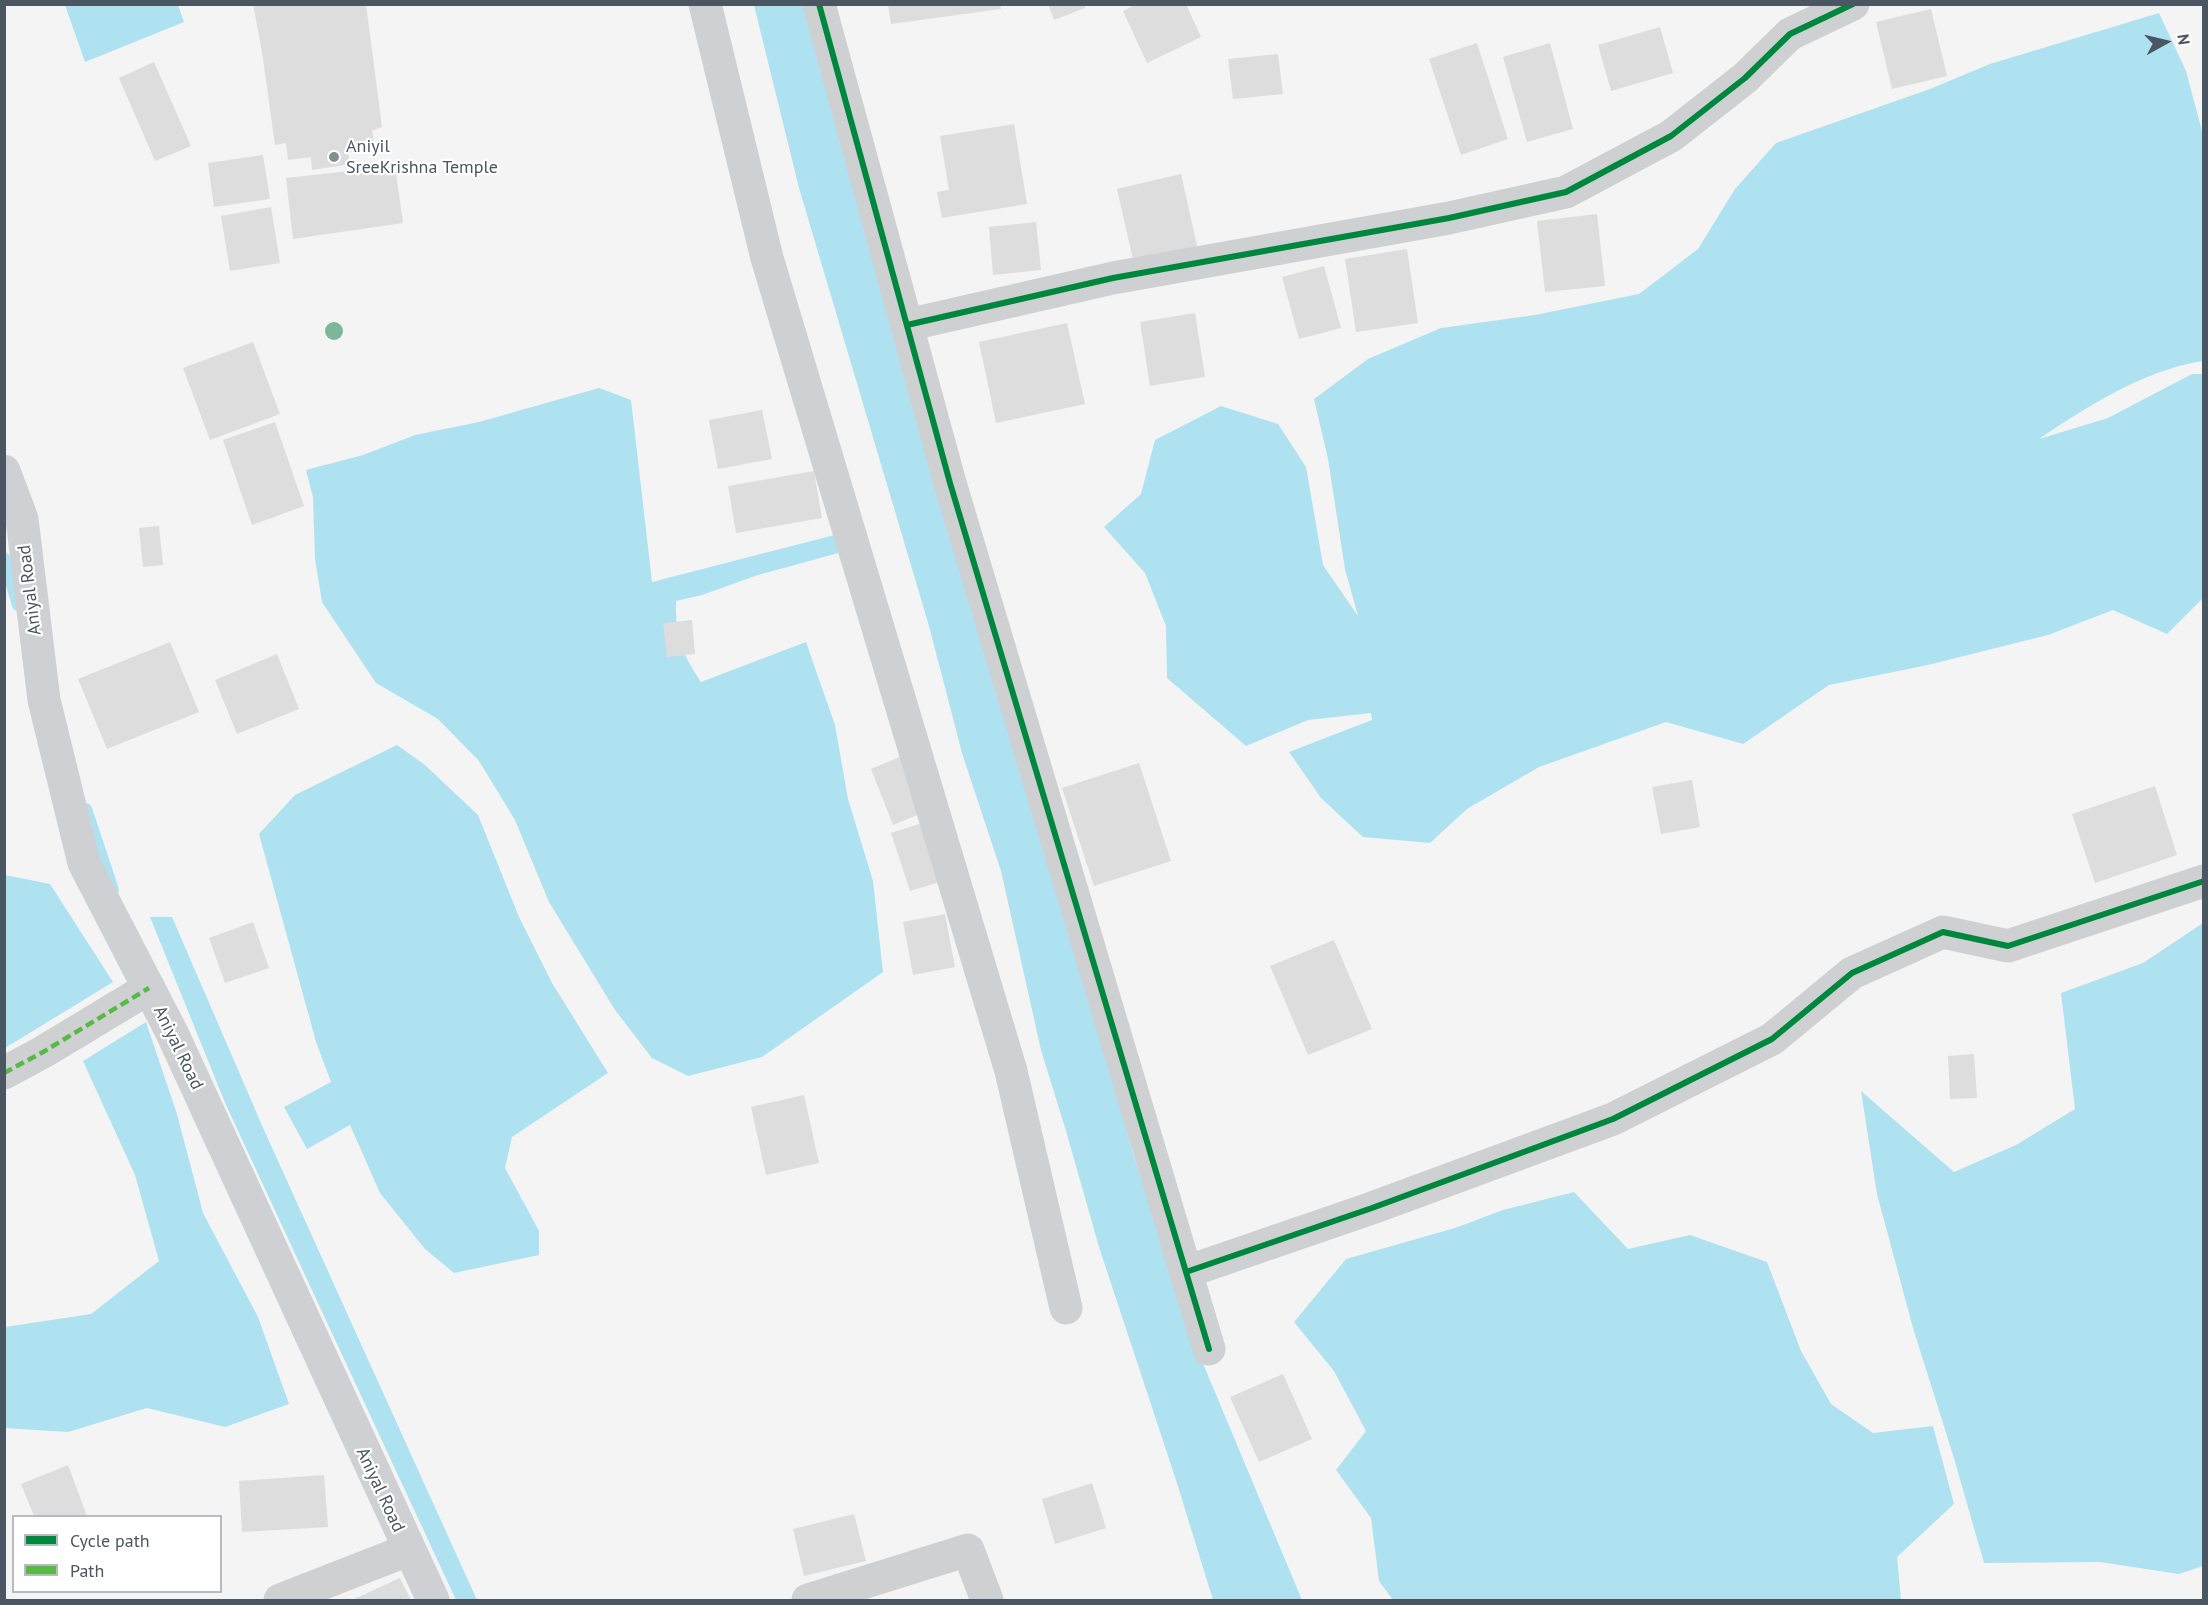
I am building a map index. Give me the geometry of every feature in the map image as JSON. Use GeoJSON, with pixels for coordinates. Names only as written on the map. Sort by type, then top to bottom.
{"type":"FeatureCollection","features":[{"type":"Feature","properties":{"kind":"main road","name":"Aniyal Road"},"geometry":{"type":"LineString","coordinates":[[4,471],[22,519],[44,700],[84,863],[172,1033],[408,1550],[433,1600]]}},
{"type":"Feature","properties":{"kind":"street"},"geometry":{"type":"LineString","coordinates":[[705,4],[767,258],[1011,1071],[1066,1308]]}},
{"type":"Feature","properties":{"kind":"street"},"geometry":{"type":"LineString","coordinates":[[819,4],[954,495],[1209,1349]]}},
{"type":"Feature","properties":{"kind":"street"},"geometry":{"type":"LineString","coordinates":[[907,325],[1113,278],[1286,249],[1449,218],[1566,192],[1671,136],[1745,78],[1791,34],[1853,4]]}},
{"type":"Feature","properties":{"kind":"street"},"geometry":{"type":"LineString","coordinates":[[1186,1272],[1372,1208],[1613,1119],[1772,1039],[1852,973],[1943,932],[2008,946],[2204,881]]}},
{"type":"Feature","properties":{"kind":"street"},"geometry":{"type":"LineString","coordinates":[[4,1073],[148,988]]}},
{"type":"Feature","properties":{"kind":"street"},"geometry":{"type":"LineString","coordinates":[[280,1600],[408,1550]]}},
{"type":"Feature","properties":{"kind":"street"},"geometry":{"type":"LineString","coordinates":[[808,1600],[968,1550],[987,1600]]}},
{"type":"Feature","properties":{"kind":"water"},"geometry":{"type":"Polygon","coordinates":[[[65,5],[178,5],[184,22],[85,62],[65,5]]]}},
{"type":"Feature","properties":{"kind":"water"},"geometry":{"type":"Polygon","coordinates":[[[754,5],[835,5],[1101,1038],[1135,1160],[1194,1342],[1302,1600],[1213,1600],[1099,1247],[1041,1050],[1001,871],[962,753],[929,626],[799,188],[754,5]]]}},
{"type":"Feature","properties":{"kind":"water"},"geometry":{"type":"Polygon","coordinates":[[[2159,13],[2186,71],[2203,135],[2203,361],[2159,372],[2138,381],[2097,402],[2039,439],[2108,418],[2192,374],[2203,374],[2203,598],[2167,634],[2113,610],[2048,635],[1928,665],[1829,685],[1743,744],[1666,722],[1539,767],[1467,809],[1430,843],[1363,837],[1321,798],[1289,752],[1372,720],[1371,713],[1308,720],[1246,746],[1167,678],[1166,626],[1145,573],[1104,527],[1141,494],[1155,440],[1221,406],[1278,424],[1306,467],[1323,565],[1358,616],[1345,569],[1328,459],[1314,399],[1368,359],[1441,328],[1535,315],[1639,294],[1698,249],[1735,189],[1776,143],[1930,89],[1990,64],[2159,13]]]}},
{"type":"Feature","properties":{"kind":"water"},"geometry":{"type":"Polygon","coordinates":[[[599,388],[631,400],[652,582],[850,531],[853,549],[758,575],[702,595],[676,601],[676,613],[681,644],[701,682],[806,642],[835,725],[848,799],[873,881],[883,972],[762,1057],[688,1076],[652,1058],[615,1010],[549,902],[515,820],[479,761],[438,719],[376,683],[322,602],[315,559],[313,497],[306,470],[363,455],[415,435],[479,422],[599,388]]]}},
{"type":"Feature","properties":{"kind":"water"},"geometry":{"type":"Polygon","coordinates":[[[397,745],[425,765],[478,815],[519,917],[552,983],[608,1073],[512,1137],[505,1168],[539,1231],[539,1255],[454,1273],[425,1249],[380,1193],[350,1125],[307,1149],[284,1107],[331,1082],[316,1042],[259,834],[295,795],[397,745]]]}},
{"type":"Feature","properties":{"kind":"water"},"geometry":{"type":"Polygon","coordinates":[[[5,875],[50,884],[113,982],[5,1048],[5,875]]]}},
{"type":"Feature","properties":{"kind":"water"},"geometry":{"type":"Polygon","coordinates":[[[150,917],[172,917],[264,1130],[477,1600],[456,1600],[226,1105],[150,917]]]}},
{"type":"Feature","properties":{"kind":"water"},"geometry":{"type":"Polygon","coordinates":[[[2203,923],[2203,1566],[2179,1574],[2100,1562],[1984,1563],[1913,1328],[1877,1194],[1861,1091],[1954,1172],[2016,1145],[2075,1109],[2061,993],[2143,963],[2203,923]]]}},
{"type":"Feature","properties":{"kind":"water"},"geometry":{"type":"Polygon","coordinates":[[[146,1022],[177,1114],[203,1213],[258,1317],[289,1404],[225,1427],[147,1408],[68,1432],[5,1428],[5,1327],[91,1314],[159,1261],[135,1175],[83,1061],[146,1022]]]}},
{"type":"Feature","properties":{"kind":"water"},"geometry":{"type":"Polygon","coordinates":[[[1574,1192],[1628,1249],[1690,1235],[1767,1262],[1801,1351],[1831,1404],[1873,1433],[1933,1426],[1954,1504],[1897,1557],[1901,1600],[1393,1600],[1379,1581],[1371,1518],[1336,1470],[1366,1431],[1334,1371],[1294,1322],[1346,1259],[1455,1228],[1503,1210],[1574,1192]]]}},
{"type":"Feature","properties":{"kind":"building"},"geometry":{"type":"Polygon","coordinates":[[[253,4],[366,4],[382,127],[372,131],[375,148],[348,152],[350,164],[312,170],[311,157],[288,160],[286,143],[275,145],[253,4]]]}},
{"type":"Feature","properties":{"kind":"building"},"geometry":{"type":"Polygon","coordinates":[[[888,4],[1000,4],[1001,9],[891,24],[888,4]]]}},
{"type":"Feature","properties":{"kind":"building"},"geometry":{"type":"Polygon","coordinates":[[[1048,4],[1084,4],[1085,8],[1054,20],[1048,4]]]}},
{"type":"Feature","properties":{"kind":"building"},"geometry":{"type":"Polygon","coordinates":[[[1137,4],[1186,4],[1201,37],[1147,63],[1123,11],[1137,4]]]}},
{"type":"Feature","properties":{"kind":"building"},"geometry":{"type":"Polygon","coordinates":[[[1931,9],[1947,76],[1892,89],[1876,22],[1931,9]]]}},
{"type":"Feature","properties":{"kind":"building"},"geometry":{"type":"Polygon","coordinates":[[[1660,27],[1673,73],[1611,91],[1598,45],[1660,27]]]}},
{"type":"Feature","properties":{"kind":"building"},"geometry":{"type":"Polygon","coordinates":[[[1477,43],[1508,139],[1461,155],[1429,59],[1477,43]]]}},
{"type":"Feature","properties":{"kind":"building"},"geometry":{"type":"Polygon","coordinates":[[[1550,43],[1573,129],[1527,142],[1503,57],[1550,43]]]}},
{"type":"Feature","properties":{"kind":"building"},"geometry":{"type":"Polygon","coordinates":[[[1278,54],[1283,94],[1233,99],[1228,59],[1278,54]]]}},
{"type":"Feature","properties":{"kind":"building"},"geometry":{"type":"Polygon","coordinates":[[[154,62],[191,146],[155,161],[119,78],[154,62]]]}},
{"type":"Feature","properties":{"kind":"building"},"geometry":{"type":"Polygon","coordinates":[[[1014,124],[1027,204],[942,218],[937,192],[949,190],[940,136],[1014,124]]]}},
{"type":"Feature","properties":{"kind":"building"},"geometry":{"type":"Polygon","coordinates":[[[263,155],[270,199],[214,207],[208,163],[263,155]]]}},
{"type":"Feature","properties":{"kind":"building"},"geometry":{"type":"Polygon","coordinates":[[[395,166],[403,223],[293,239],[286,178],[395,166]]]}},
{"type":"Feature","properties":{"kind":"building"},"geometry":{"type":"Polygon","coordinates":[[[1181,174],[1198,250],[1134,264],[1117,189],[1181,174]]]}},
{"type":"Feature","properties":{"kind":"building"},"geometry":{"type":"Polygon","coordinates":[[[271,207],[280,263],[230,271],[221,216],[271,207]]]}},
{"type":"Feature","properties":{"kind":"building"},"geometry":{"type":"Polygon","coordinates":[[[1597,214],[1605,286],[1545,292],[1537,221],[1597,214]]]}},
{"type":"Feature","properties":{"kind":"building"},"geometry":{"type":"Polygon","coordinates":[[[1036,222],[1041,270],[993,275],[989,227],[1036,222]]]}},
{"type":"Feature","properties":{"kind":"building"},"geometry":{"type":"Polygon","coordinates":[[[1407,249],[1418,323],[1356,332],[1345,259],[1407,249]]]}},
{"type":"Feature","properties":{"kind":"building"},"geometry":{"type":"Polygon","coordinates":[[[1324,266],[1341,328],[1299,339],[1282,277],[1324,266]]]}},
{"type":"Feature","properties":{"kind":"building"},"geometry":{"type":"Polygon","coordinates":[[[1195,313],[1205,377],[1150,386],[1140,322],[1195,313]]]}},
{"type":"Feature","properties":{"kind":"building"},"geometry":{"type":"Polygon","coordinates":[[[1067,323],[1085,404],[996,423],[979,342],[1067,323]]]}},
{"type":"Feature","properties":{"kind":"building"},"geometry":{"type":"Polygon","coordinates":[[[253,342],[280,414],[210,440],[183,368],[253,342]]]}},
{"type":"Feature","properties":{"kind":"building"},"geometry":{"type":"Polygon","coordinates":[[[762,410],[772,459],[718,469],[709,420],[762,410]]]}},
{"type":"Feature","properties":{"kind":"building"},"geometry":{"type":"Polygon","coordinates":[[[275,422],[304,506],[252,525],[223,440],[275,422]]]}},
{"type":"Feature","properties":{"kind":"building"},"geometry":{"type":"Polygon","coordinates":[[[814,471],[822,518],[736,533],[728,486],[814,471]]]}},
{"type":"Feature","properties":{"kind":"building"},"geometry":{"type":"Polygon","coordinates":[[[159,526],[163,565],[143,567],[139,528],[159,526]]]}},
{"type":"Feature","properties":{"kind":"building"},"geometry":{"type":"Polygon","coordinates":[[[692,620],[695,654],[667,657],[663,623],[692,620]]]}},
{"type":"Feature","properties":{"kind":"building"},"geometry":{"type":"Polygon","coordinates":[[[170,642],[199,712],[107,749],[78,679],[170,642]]]}},
{"type":"Feature","properties":{"kind":"building"},"geometry":{"type":"Polygon","coordinates":[[[277,654],[299,709],[237,734],[215,680],[277,654]]]}},
{"type":"Feature","properties":{"kind":"building"},"geometry":{"type":"Polygon","coordinates":[[[904,755],[927,811],[893,825],[871,769],[904,755]]]}},
{"type":"Feature","properties":{"kind":"building"},"geometry":{"type":"Polygon","coordinates":[[[1139,763],[1171,861],[1094,886],[1062,788],[1139,763]]]}},
{"type":"Feature","properties":{"kind":"building"},"geometry":{"type":"Polygon","coordinates":[[[1692,780],[1700,827],[1661,834],[1652,787],[1692,780]]]}},
{"type":"Feature","properties":{"kind":"building"},"geometry":{"type":"Polygon","coordinates":[[[2155,786],[2177,855],[2095,883],[2072,814],[2155,786]]]}},
{"type":"Feature","properties":{"kind":"building"},"geometry":{"type":"Polygon","coordinates":[[[932,820],[950,879],[910,891],[891,833],[932,820]]]}},
{"type":"Feature","properties":{"kind":"building"},"geometry":{"type":"Polygon","coordinates":[[[945,914],[955,967],[913,975],[903,922],[945,914]]]}},
{"type":"Feature","properties":{"kind":"building"},"geometry":{"type":"Polygon","coordinates":[[[253,922],[269,968],[225,983],[209,938],[253,922]]]}},
{"type":"Feature","properties":{"kind":"building"},"geometry":{"type":"Polygon","coordinates":[[[1334,940],[1372,1029],[1308,1055],[1270,966],[1334,940]]]}},
{"type":"Feature","properties":{"kind":"building"},"geometry":{"type":"Polygon","coordinates":[[[1974,1054],[1977,1098],[1950,1099],[1948,1056],[1974,1054]]]}},
{"type":"Feature","properties":{"kind":"building"},"geometry":{"type":"Polygon","coordinates":[[[804,1095],[819,1163],[766,1175],[751,1107],[804,1095]]]}},
{"type":"Feature","properties":{"kind":"building"},"geometry":{"type":"Polygon","coordinates":[[[1283,1374],[1312,1439],[1259,1462],[1230,1397],[1283,1374]]]}},
{"type":"Feature","properties":{"kind":"building"},"geometry":{"type":"Polygon","coordinates":[[[68,1465],[87,1515],[34,1515],[21,1484],[68,1465]]]}},
{"type":"Feature","properties":{"kind":"building"},"geometry":{"type":"Polygon","coordinates":[[[324,1475],[328,1527],[242,1532],[239,1481],[324,1475]]]}},
{"type":"Feature","properties":{"kind":"building"},"geometry":{"type":"Polygon","coordinates":[[[1092,1483],[1106,1528],[1055,1544],[1042,1499],[1092,1483]]]}},
{"type":"Feature","properties":{"kind":"building"},"geometry":{"type":"Polygon","coordinates":[[[854,1514],[866,1561],[804,1576],[793,1529],[854,1514]]]}},
{"type":"Feature","properties":{"kind":"building"},"geometry":{"type":"Polygon","coordinates":[[[400,1578],[411,1600],[352,1600],[400,1578]]]}},
{"type":"Feature","properties":{"kind":"waterway"},"geometry":{"type":"LineString","coordinates":[[4,558],[18,605]]}},
{"type":"Feature","properties":{"kind":"waterway"},"geometry":{"type":"LineString","coordinates":[[86,809],[113,890]]}},
{"type":"Feature","properties":{"kind":"marked path"},"geometry":{"type":"LineString","coordinates":[[4,1073],[149,988]]}},
{"type":"Feature","properties":{"kind":"cycle path"},"geometry":{"type":"LineString","coordinates":[[819,4],[950,483],[1209,1349]]}},
{"type":"Feature","properties":{"kind":"cycle path"},"geometry":{"type":"LineString","coordinates":[[907,325],[1113,278],[1449,218],[1566,192],[1671,136],[1745,78],[1790,34],[1853,4]]}},
{"type":"Feature","properties":{"kind":"cycle path"},"geometry":{"type":"LineString","coordinates":[[1186,1272],[1372,1208],[1613,1119],[1772,1039],[1852,973],[1943,932],[2008,946],[2204,881]]}},
{"type":"Feature","properties":{"kind":"place","name":"Aniyil SreeKrishna Temple"},"geometry":{"type":"Point","coordinates":[334,157]}}]}
